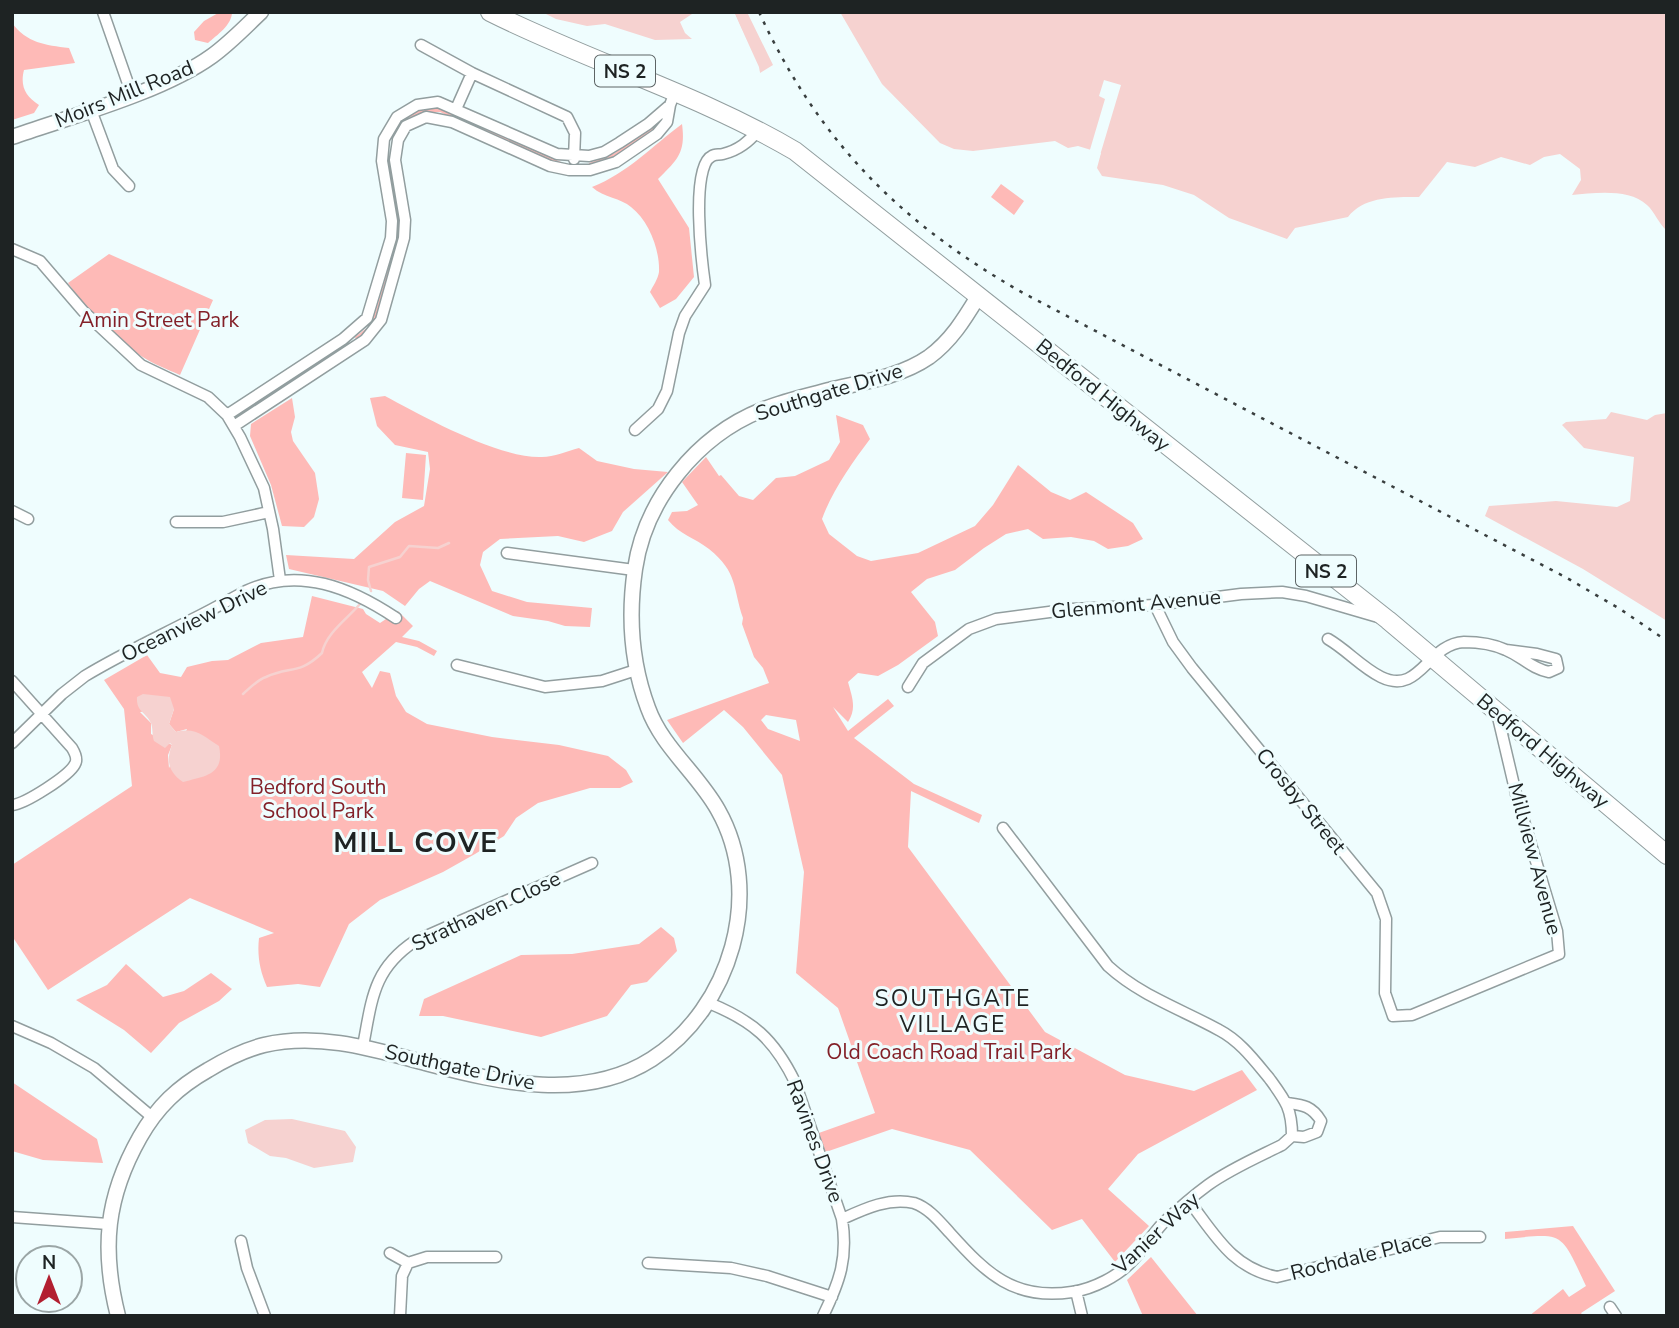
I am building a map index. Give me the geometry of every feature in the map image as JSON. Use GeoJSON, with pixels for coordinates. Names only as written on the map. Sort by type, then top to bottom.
{"type":"FeatureCollection","features":[{"type":"Feature","properties":{"kind":"main road","name":"Bedford Highway"},"geometry":{"type":"LineString","coordinates":[[490,12],[673,99],[759,130],[795,151],[1388,620],[1667,855]]}},
{"type":"Feature","properties":{"kind":"street"},"geometry":{"type":"LineString","coordinates":[[103,12],[132,94]]}},
{"type":"Feature","properties":{"kind":"street","name":"Moirs Mill Road"},"geometry":{"type":"LineString","coordinates":[[12,137],[169,79],[213,55],[261,12]]}},
{"type":"Feature","properties":{"kind":"street"},"geometry":{"type":"LineString","coordinates":[[421,45],[567,117],[575,133],[575,155],[569,170]]}},
{"type":"Feature","properties":{"kind":"street"},"geometry":{"type":"LineString","coordinates":[[456,108],[472,72]]}},
{"type":"Feature","properties":{"kind":"street"},"geometry":{"type":"LineString","coordinates":[[227,415],[343,339],[367,318],[391,238],[392,221],[382,161],[384,139],[397,117],[417,105],[438,102],[557,154],[589,156],[604,152],[648,124],[673,99]]}},
{"type":"Feature","properties":{"kind":"street"},"geometry":{"type":"LineString","coordinates":[[234,426],[365,340],[381,320],[404,238],[405,220],[395,160],[398,140],[406,126],[426,117],[452,122],[550,166],[590,170],[617,162],[645,144],[667,122],[673,99]]}},
{"type":"Feature","properties":{"kind":"street"},"geometry":{"type":"LineString","coordinates":[[91,110],[113,169],[129,186]]}},
{"type":"Feature","properties":{"kind":"street"},"geometry":{"type":"LineString","coordinates":[[635,430],[658,409],[667,391],[685,316],[705,285],[699,242],[704,163],[712,156],[743,147],[759,130]]}},
{"type":"Feature","properties":{"kind":"street"},"geometry":{"type":"LineString","coordinates":[[12,249],[40,261],[90,318],[141,365],[208,397],[227,415],[264,488],[280,580]]}},
{"type":"Feature","properties":{"kind":"street"},"geometry":{"type":"LineString","coordinates":[[960,282],[964,305],[960,326]]}},
{"type":"Feature","properties":{"kind":"street","name":"Southgate Drive"},"geometry":{"type":"LineString","coordinates":[[118,1316],[108,1262],[108,1224],[116,1190],[130,1156],[152,1117],[185,1083],[240,1053],[268,1044],[312,1041],[363,1046],[434,1066],[522,1084],[570,1086],[614,1077],[651,1060],[683,1035],[709,1003],[724,973],[733,945],[739,906],[739,875],[730,832],[715,804],[664,737],[649,712],[636,670],[631,639],[634,570],[654,509],[672,479],[689,460],[730,427],[757,412],[786,402],[905,370],[927,358],[960,326],[979,295]]}},
{"type":"Feature","properties":{"kind":"street"},"geometry":{"type":"LineString","coordinates":[[12,511],[28,519]]}},
{"type":"Feature","properties":{"kind":"street"},"geometry":{"type":"LineString","coordinates":[[176,522],[223,522],[269,512]]}},
{"type":"Feature","properties":{"kind":"street"},"geometry":{"type":"LineString","coordinates":[[507,553],[634,570]]}},
{"type":"Feature","properties":{"kind":"street","name":"Oceanview Drive"},"geometry":{"type":"LineString","coordinates":[[12,743],[85,676],[248,590],[280,580],[331,585],[371,602],[396,618]]}},
{"type":"Feature","properties":{"kind":"street","name":"Glenmont Avenue"},"geometry":{"type":"LineString","coordinates":[[908,687],[923,663],[969,629],[996,619],[1072,609],[1155,605],[1241,594],[1282,592],[1306,596],[1388,620]]}},
{"type":"Feature","properties":{"kind":"street","name":"Crosby Street"},"geometry":{"type":"LineString","coordinates":[[1155,605],[1173,642],[1192,668],[1377,893],[1386,919],[1385,993],[1393,1016]]}},
{"type":"Feature","properties":{"kind":"street"},"geometry":{"type":"LineString","coordinates":[[1328,639],[1371,671],[1392,681],[1410,679],[1445,646],[1462,642],[1486,643],[1506,650]]}},
{"type":"Feature","properties":{"kind":"street"},"geometry":{"type":"LineString","coordinates":[[457,665],[545,687],[603,681],[636,670]]}},
{"type":"Feature","properties":{"kind":"street"},"geometry":{"type":"LineString","coordinates":[[12,681],[72,748],[76,756],[76,763],[28,799],[12,805]]}},
{"type":"Feature","properties":{"kind":"street","name":"Millview Avenue"},"geometry":{"type":"LineString","coordinates":[[1393,1016],[1412,1015],[1559,954],[1557,931],[1517,798],[1497,713]]}},
{"type":"Feature","properties":{"kind":"street"},"geometry":{"type":"LineString","coordinates":[[1003,828],[1108,966],[1123,980],[1147,996],[1221,1031],[1255,1061],[1287,1103],[1292,1118],[1292,1136]]}},
{"type":"Feature","properties":{"kind":"street","name":"Strathaven Close"},"geometry":{"type":"LineString","coordinates":[[363,1046],[374,990],[382,972],[398,952],[415,941],[592,863]]}},
{"type":"Feature","properties":{"kind":"street","name":"Ravines Drive"},"geometry":{"type":"LineString","coordinates":[[709,1003],[746,1019],[767,1038],[785,1061],[795,1082],[842,1219],[845,1254],[841,1275],[823,1316]]}},
{"type":"Feature","properties":{"kind":"street"},"geometry":{"type":"LineString","coordinates":[[12,1026],[51,1043],[94,1068],[152,1117]]}},
{"type":"Feature","properties":{"kind":"street","name":"Vanier Way"},"geometry":{"type":"LineString","coordinates":[[842,1219],[869,1206],[912,1203],[925,1208],[976,1262],[1000,1280],[1041,1293],[1076,1291],[1115,1275],[1133,1260],[1164,1222],[1209,1184],[1292,1136],[1304,1137],[1317,1132],[1321,1121],[1315,1111],[1305,1105],[1287,1103]]}},
{"type":"Feature","properties":{"kind":"street","name":"Rochdale Place"},"geometry":{"type":"LineString","coordinates":[[1189,1201],[1231,1255],[1259,1273],[1277,1277],[1440,1237],[1480,1237]]}},
{"type":"Feature","properties":{"kind":"street"},"geometry":{"type":"LineString","coordinates":[[12,1217],[108,1224]]}},
{"type":"Feature","properties":{"kind":"street"},"geometry":{"type":"LineString","coordinates":[[241,1241],[247,1268],[265,1316]]}},
{"type":"Feature","properties":{"kind":"street"},"geometry":{"type":"LineString","coordinates":[[390,1253],[408,1263],[427,1257],[496,1257]]}},
{"type":"Feature","properties":{"kind":"street"},"geometry":{"type":"LineString","coordinates":[[400,1316],[402,1276],[408,1263]]}},
{"type":"Feature","properties":{"kind":"street"},"geometry":{"type":"LineString","coordinates":[[648,1263],[731,1268],[767,1276],[832,1297]]}},
{"type":"Feature","properties":{"kind":"street"},"geometry":{"type":"LineString","coordinates":[[1076,1291],[1082,1316]]}},
{"type":"Feature","properties":{"kind":"green space"},"geometry":{"type":"Polygon","coordinates":[[[220,12],[232,12],[230,21],[223,29],[208,43],[195,40],[194,32],[204,21],[220,12]]]}},
{"type":"Feature","properties":{"kind":"green space"},"geometry":{"type":"Polygon","coordinates":[[[12,23],[30,39],[69,48],[75,63],[24,70],[25,90],[39,105],[34,113],[12,120],[12,23]]]}},
{"type":"Feature","properties":{"kind":"green space"},"geometry":{"type":"Polygon","coordinates":[[[441,109],[561,162],[557,164],[440,112],[407,118],[414,112],[441,109]]]}},
{"type":"Feature","properties":{"kind":"green space"},"geometry":{"type":"Polygon","coordinates":[[[665,116],[631,148],[588,166],[589,163],[615,153],[665,116]]]}},
{"type":"Feature","properties":{"kind":"green space"},"geometry":{"type":"Polygon","coordinates":[[[682,124],[683,142],[679,155],[658,179],[689,228],[694,277],[676,299],[660,308],[650,292],[658,275],[659,263],[648,228],[627,204],[592,187],[628,167],[682,124]]]}},
{"type":"Feature","properties":{"kind":"green space"},"geometry":{"type":"Polygon","coordinates":[[[1001,184],[1024,201],[1014,215],[991,197],[1001,184]]]}},
{"type":"Feature","properties":{"kind":"green space"},"geometry":{"type":"Polygon","coordinates":[[[399,231],[401,233],[377,320],[363,336],[356,339],[355,337],[368,327],[376,310],[399,231]]]}},
{"type":"Feature","properties":{"kind":"green space","name":"Amin Street Park"},"geometry":{"type":"Polygon","coordinates":[[[109,254],[213,300],[180,375],[146,359],[120,341],[92,313],[68,283],[109,254]]]}},
{"type":"Feature","properties":{"kind":"green space"},"geometry":{"type":"Polygon","coordinates":[[[336,349],[332,356],[239,417],[240,413],[336,349]]]}},
{"type":"Feature","properties":{"kind":"green space"},"geometry":{"type":"Polygon","coordinates":[[[385,396],[462,435],[505,451],[542,457],[579,448],[597,461],[634,469],[668,472],[623,512],[612,531],[584,542],[558,536],[500,539],[483,552],[480,565],[492,591],[527,602],[592,608],[590,627],[565,626],[513,616],[430,581],[419,589],[405,606],[383,591],[289,569],[286,555],[354,559],[395,522],[424,506],[430,469],[428,452],[395,445],[377,426],[370,398],[385,396]]]}},
{"type":"Feature","properties":{"kind":"green space"},"geometry":{"type":"Polygon","coordinates":[[[292,398],[295,417],[291,432],[293,441],[315,473],[319,499],[314,517],[304,527],[282,526],[271,485],[250,436],[251,424],[292,398]]]}},
{"type":"Feature","properties":{"kind":"green space","name":"Old Coach Road Trail Park"},"geometry":{"type":"Polygon","coordinates":[[[836,415],[863,425],[870,439],[837,488],[822,519],[829,534],[857,556],[871,561],[918,553],[975,526],[993,505],[1018,465],[1051,492],[1070,500],[1086,492],[1133,523],[1143,539],[1128,546],[1108,549],[1094,541],[1071,537],[1043,539],[1028,529],[1006,534],[955,570],[927,579],[911,592],[935,622],[938,636],[878,676],[858,673],[848,682],[853,707],[848,722],[833,707],[848,731],[888,699],[894,706],[854,738],[914,784],[982,815],[979,823],[911,791],[908,847],[1045,1032],[1125,1075],[1194,1091],[1242,1070],[1257,1090],[1138,1154],[1108,1189],[1149,1226],[1115,1262],[1082,1219],[1052,1230],[970,1150],[892,1129],[823,1153],[816,1134],[875,1113],[838,1008],[796,973],[804,872],[782,775],[743,727],[724,710],[683,743],[667,720],[769,683],[763,668],[754,657],[742,624],[743,618],[730,573],[709,549],[677,529],[668,520],[672,512],[687,511],[698,505],[682,482],[706,457],[719,476],[721,475],[739,496],[753,500],[776,478],[795,476],[829,460],[840,442],[836,415]],[[766,715],[761,720],[768,729],[800,741],[796,720],[766,715]]]}},
{"type":"Feature","properties":{"kind":"green space"},"geometry":{"type":"Polygon","coordinates":[[[406,453],[426,455],[423,500],[402,498],[406,453]]]}},
{"type":"Feature","properties":{"kind":"green space","name":"Bedford South School Park"},"geometry":{"type":"Polygon","coordinates":[[[312,596],[363,609],[380,623],[398,611],[413,626],[402,637],[419,641],[437,651],[434,656],[417,647],[396,642],[362,672],[372,688],[380,671],[390,673],[396,696],[406,712],[427,724],[492,737],[559,745],[608,756],[626,770],[633,782],[620,788],[590,788],[538,803],[516,818],[504,836],[475,854],[443,872],[380,900],[349,924],[320,987],[298,984],[267,987],[258,951],[259,938],[274,933],[190,898],[48,990],[12,936],[12,865],[132,786],[124,709],[104,680],[147,655],[160,673],[181,677],[187,667],[228,660],[261,643],[303,637],[312,596]],[[174,709],[140,712],[151,723],[151,734],[172,745],[168,755],[169,768],[187,729],[176,732],[169,724],[174,709]]]}},
{"type":"Feature","properties":{"kind":"green space"},"geometry":{"type":"Polygon","coordinates":[[[661,927],[674,938],[677,951],[647,982],[631,985],[607,1016],[541,1037],[443,1016],[419,1016],[424,999],[521,955],[572,954],[639,944],[661,927]]]}},
{"type":"Feature","properties":{"kind":"green space"},"geometry":{"type":"Polygon","coordinates":[[[126,964],[163,997],[184,991],[211,973],[232,989],[219,1001],[179,1023],[151,1053],[124,1030],[76,1000],[107,985],[126,964]]]}},
{"type":"Feature","properties":{"kind":"green space"},"geometry":{"type":"Polygon","coordinates":[[[12,1082],[97,1139],[103,1163],[43,1160],[12,1151],[12,1082]]]}},
{"type":"Feature","properties":{"kind":"green space"},"geometry":{"type":"Polygon","coordinates":[[[1573,1226],[1615,1291],[1581,1313],[1583,1316],[1529,1316],[1563,1289],[1569,1297],[1586,1286],[1565,1245],[1558,1240],[1539,1236],[1505,1239],[1505,1232],[1573,1226]]]}},
{"type":"Feature","properties":{"kind":"green space"},"geometry":{"type":"Polygon","coordinates":[[[1151,1257],[1198,1316],[1143,1316],[1127,1280],[1151,1257]]]}},
{"type":"Feature","properties":{"kind":"shaded area"},"geometry":{"type":"Polygon","coordinates":[[[542,12],[695,12],[680,22],[685,33],[692,39],[655,40],[605,24],[587,26],[556,19],[542,12]]]}},
{"type":"Feature","properties":{"kind":"shaded area"},"geometry":{"type":"Polygon","coordinates":[[[734,12],[747,12],[773,65],[760,73],[734,12]]]}},
{"type":"Feature","properties":{"kind":"shaded area"},"geometry":{"type":"Polygon","coordinates":[[[840,12],[1667,12],[1667,231],[1647,205],[1631,196],[1611,193],[1572,195],[1581,180],[1580,169],[1560,154],[1544,157],[1530,165],[1501,157],[1475,167],[1447,162],[1419,197],[1371,201],[1348,217],[1295,228],[1287,239],[1229,218],[1194,195],[1163,185],[1102,176],[1097,168],[1101,153],[1078,146],[1068,148],[1055,141],[973,151],[954,149],[940,143],[882,84],[840,12]]]}},
{"type":"Feature","properties":{"kind":"shaded area"},"geometry":{"type":"Polygon","coordinates":[[[1611,412],[1647,420],[1667,413],[1667,621],[1583,569],[1485,516],[1489,506],[1556,501],[1617,507],[1630,501],[1634,457],[1584,448],[1562,425],[1566,422],[1606,419],[1611,412]]]}},
{"type":"Feature","properties":{"kind":"shaded area"},"geometry":{"type":"Polygon","coordinates":[[[143,694],[170,697],[174,709],[169,724],[176,732],[194,732],[219,746],[219,763],[212,773],[183,782],[174,774],[169,756],[172,745],[170,743],[165,748],[154,741],[151,723],[138,706],[137,697],[143,694]]]}},
{"type":"Feature","properties":{"kind":"shaded area"},"geometry":{"type":"Polygon","coordinates":[[[292,1119],[345,1131],[356,1147],[353,1162],[314,1168],[286,1158],[270,1156],[248,1143],[245,1130],[265,1120],[292,1119]]]}},
{"type":"Feature","properties":{"kind":"pier"},"geometry":{"type":"Polygon","coordinates":[[[731,12],[734,12],[760,73],[757,74],[731,12]]]}},
{"type":"Feature","properties":{"kind":"pier"},"geometry":{"type":"Polygon","coordinates":[[[1104,80],[1121,85],[1095,172],[1093,168],[1097,155],[1089,153],[1105,99],[1099,96],[1104,80]]]}},
{"type":"Feature","properties":{"kind":"waterway"},"geometry":{"type":"LineString","coordinates":[[371,591],[369,567],[400,557],[409,546],[438,548],[449,543]]}},
{"type":"Feature","properties":{"kind":"waterway"},"geometry":{"type":"LineString","coordinates":[[243,694],[263,678],[301,667],[314,660],[322,653],[332,633],[360,604]]}},
{"type":"Feature","properties":{"kind":"railway"},"geometry":{"type":"LineString","coordinates":[[759,12],[808,101],[868,176],[940,239],[980,267],[1025,294],[1567,578],[1667,641]]}},
{"type":"Feature","properties":{"kind":"district","name":"MILL COVE"},"geometry":{"type":"Point","coordinates":[416,842]}},
{"type":"Feature","properties":{"kind":"district","name":"SOUTHGATE VILLAGE"},"geometry":{"type":"Point","coordinates":[953,1011]}}]}
